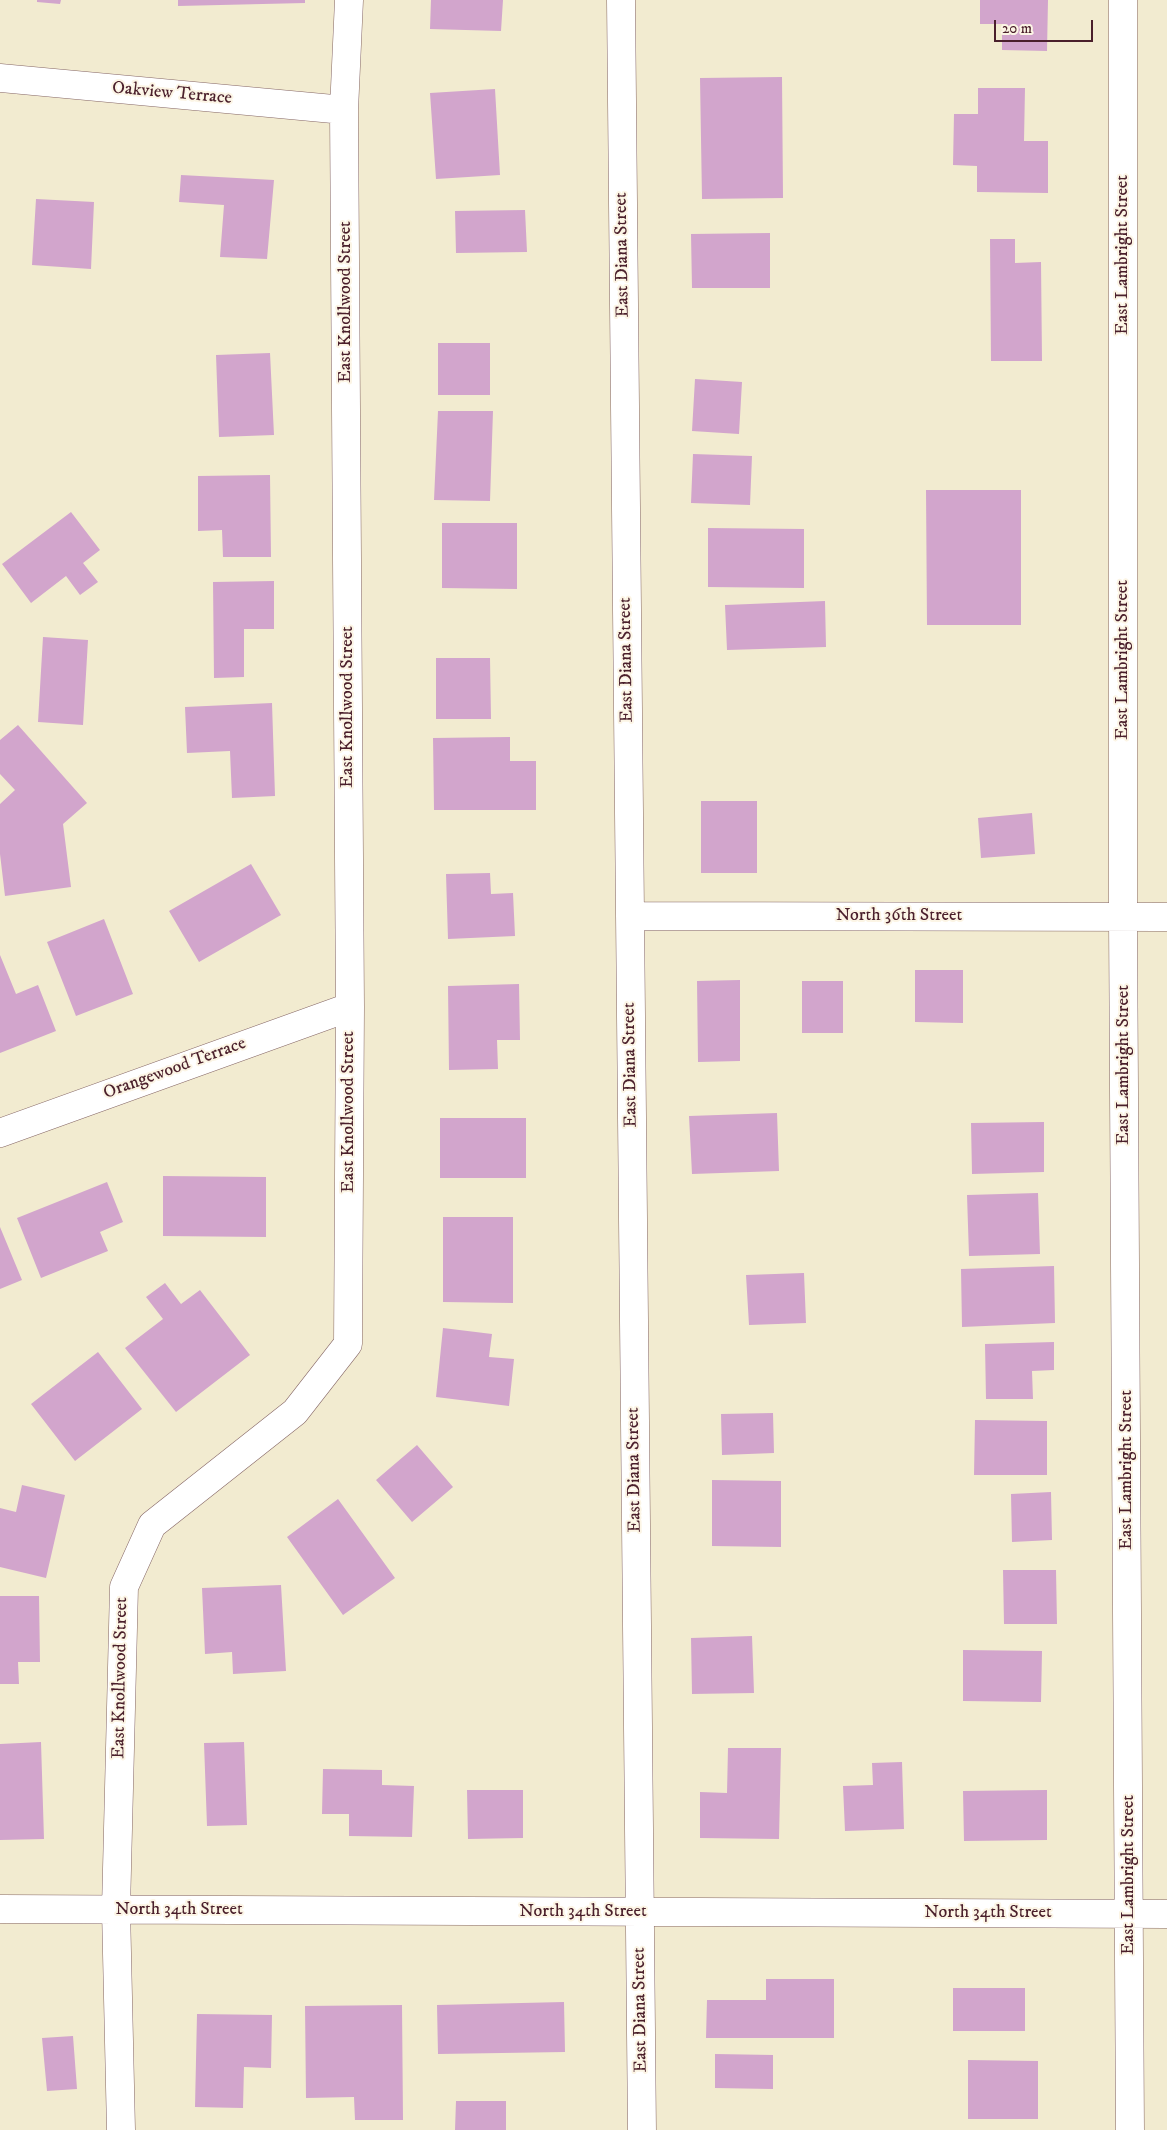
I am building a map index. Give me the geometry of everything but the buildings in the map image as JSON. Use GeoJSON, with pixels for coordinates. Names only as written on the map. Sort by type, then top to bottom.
{"type":"FeatureCollection","features":[{"type":"Feature","properties":{"kind":"street","name":"East Knollwood Street"},"geometry":{"type":"LineString","coordinates":[[121,2130],[116,1909],[124,1588],[152,1525],[296,1412],[348,1344],[350,1007],[344,110],[349,0]]}},
{"type":"Feature","properties":{"kind":"street","name":"East Diana Street"},"geometry":{"type":"LineString","coordinates":[[621,0],[642,2130]]}},
{"type":"Feature","properties":{"kind":"street","name":"East Lambright Street"},"geometry":{"type":"LineString","coordinates":[[1123,0],[1123,917],[1130,2130]]}},
{"type":"Feature","properties":{"kind":"street","name":"Oakview Terrace"},"geometry":{"type":"LineString","coordinates":[[0,78],[344,110]]}},
{"type":"Feature","properties":{"kind":"street","name":"North 36th Street"},"geometry":{"type":"LineString","coordinates":[[630,916],[1167,916]]}},
{"type":"Feature","properties":{"kind":"street","name":"Orangewood Terrace"},"geometry":{"type":"LineString","coordinates":[[0,1133],[350,1007]]}},
{"type":"Feature","properties":{"kind":"street","name":"North 34th Street"},"geometry":{"type":"LineString","coordinates":[[0,1909],[1167,1914]]}}]}
